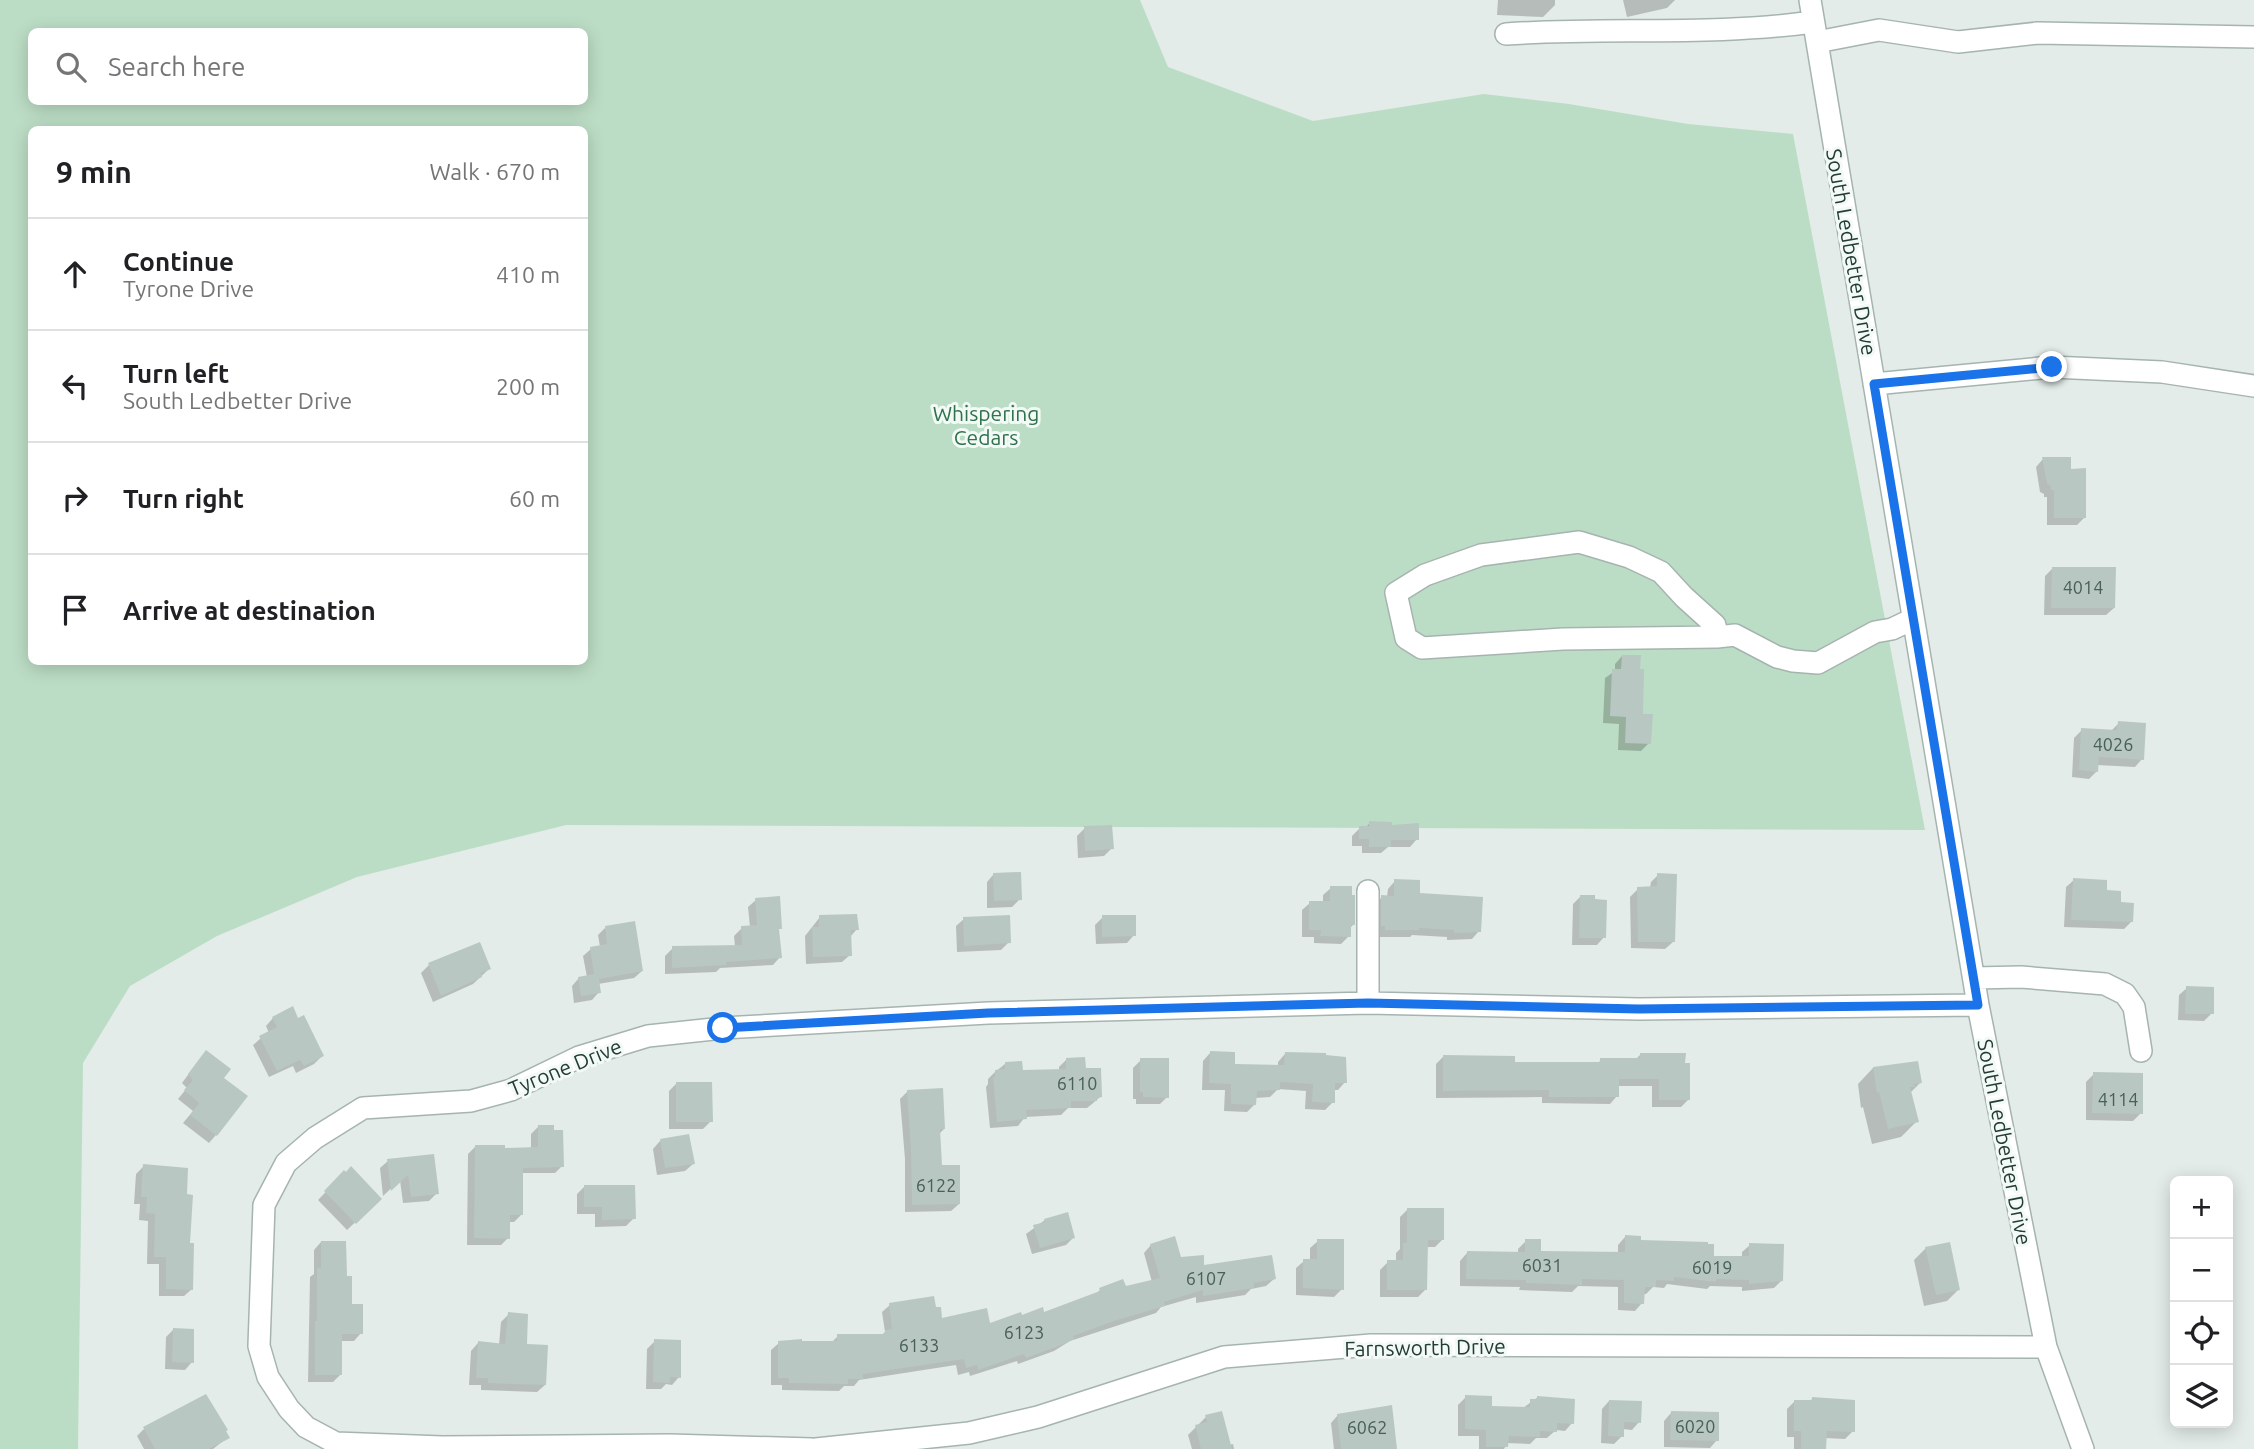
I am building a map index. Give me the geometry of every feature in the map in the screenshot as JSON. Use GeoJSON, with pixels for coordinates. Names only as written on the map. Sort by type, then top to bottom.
{"type":"FeatureCollection","features":[{"type":"Feature","properties":{"kind":"street","name":"South Ledbetter Drive"},"geometry":{"type":"LineString","coordinates":[[1810,0],[1978,1005],[2046,1347],[2083,1449]]}},
{"type":"Feature","properties":{"kind":"street"},"geometry":{"type":"LineString","coordinates":[[1506,34],[1771,28],[1815,32],[1879,30],[1958,42],[2038,33],[2254,37]]}},
{"type":"Feature","properties":{"kind":"street"},"geometry":{"type":"LineString","coordinates":[[1874,384],[2052,367],[2162,372],[2254,386]]}},
{"type":"Feature","properties":{"kind":"street"},"geometry":{"type":"LineString","coordinates":[[1717,637],[1715,625],[1661,572],[1629,558],[1579,542],[1481,555],[1425,575],[1396,593],[1406,638],[1422,648],[1563,639],[1717,637],[1735,635],[1777,657],[1818,663],[1875,632],[1892,629],[1913,619]]}},
{"type":"Feature","properties":{"kind":"street"},"geometry":{"type":"LineString","coordinates":[[1368,891],[1368,1003]]}},
{"type":"Feature","properties":{"kind":"street"},"geometry":{"type":"LineString","coordinates":[[1973,978],[2021,977],[2105,984],[2125,994],[2134,1007],[2141,1051]]}},
{"type":"Feature","properties":{"kind":"street","name":"Tyrone Drive"},"geometry":{"type":"LineString","coordinates":[[336,1443],[306,1427],[289,1409],[268,1377],[259,1346],[264,1205],[286,1163],[315,1138],[363,1108],[471,1101],[512,1090],[579,1057],[648,1036],[723,1028],[988,1013],[1368,1003],[1639,1009],[1978,1005]]}},
{"type":"Feature","properties":{"kind":"street","name":"Farnsworth Drive"},"geometry":{"type":"LineString","coordinates":[[336,1443],[442,1447],[670,1445],[814,1449],[969,1433],[1038,1417],[1224,1357],[1371,1345],[2046,1347]]}},
{"type":"Feature","properties":{"kind":"green space","name":"Whispering Cedars"},"geometry":{"type":"Polygon","coordinates":[[[0,0],[1140,0],[1168,67],[1313,121],[1484,94],[1569,104],[1688,124],[1793,134],[1925,830],[566,825],[357,877],[217,936],[130,986],[83,1063],[78,1449],[0,1449],[0,0]]]}},
{"type":"Feature","properties":{"kind":"building"},"geometry":{"type":"Polygon","coordinates":[[[2042,457],[2071,457],[2071,469],[2086,468],[2086,518],[2054,518],[2054,490],[2047,484],[2042,457]]]}},
{"type":"Feature","properties":{"kind":"building"},"geometry":{"type":"Polygon","coordinates":[[[2052,567],[2116,567],[2115,608],[2051,608],[2052,567]]]}},
{"type":"Feature","properties":{"kind":"building"},"geometry":{"type":"Polygon","coordinates":[[[1622,655],[1641,655],[1640,669],[1644,669],[1643,714],[1653,714],[1651,744],[1625,743],[1626,717],[1610,716],[1612,669],[1621,669],[1622,655]]]}},
{"type":"Feature","properties":{"kind":"building"},"geometry":{"type":"Polygon","coordinates":[[[2118,721],[2146,723],[2144,760],[2099,757],[2098,772],[2079,770],[2081,728],[2117,730],[2118,721]]]}},
{"type":"Feature","properties":{"kind":"building"},"geometry":{"type":"Polygon","coordinates":[[[1369,821],[1392,822],[1392,825],[1419,823],[1419,840],[1391,840],[1391,847],[1369,847],[1369,839],[1359,839],[1359,826],[1369,826],[1369,821]]]}},
{"type":"Feature","properties":{"kind":"building"},"geometry":{"type":"Polygon","coordinates":[[[1112,825],[1114,849],[1085,851],[1084,826],[1112,825]]]}},
{"type":"Feature","properties":{"kind":"building"},"geometry":{"type":"Polygon","coordinates":[[[1021,872],[1022,900],[994,901],[993,873],[1021,872]]]}},
{"type":"Feature","properties":{"kind":"building"},"geometry":{"type":"Polygon","coordinates":[[[1657,873],[1677,874],[1675,942],[1638,942],[1637,887],[1657,886],[1657,873]]]}},
{"type":"Feature","properties":{"kind":"building"},"geometry":{"type":"Polygon","coordinates":[[[2073,878],[2107,880],[2107,890],[2121,891],[2121,902],[2134,903],[2133,922],[2071,920],[2073,878]]]}},
{"type":"Feature","properties":{"kind":"building"},"geometry":{"type":"Polygon","coordinates":[[[1394,879],[1420,880],[1420,893],[1483,897],[1481,932],[1454,933],[1454,930],[1419,928],[1385,930],[1385,926],[1381,926],[1381,895],[1394,896],[1394,879]]]}},
{"type":"Feature","properties":{"kind":"building"},"geometry":{"type":"Polygon","coordinates":[[[1330,886],[1352,886],[1352,895],[1355,895],[1355,925],[1351,925],[1351,937],[1320,936],[1321,930],[1309,930],[1309,901],[1330,901],[1330,886]]]}},
{"type":"Feature","properties":{"kind":"building"},"geometry":{"type":"Polygon","coordinates":[[[1580,895],[1595,895],[1595,899],[1607,900],[1606,938],[1579,938],[1580,895]]]}},
{"type":"Feature","properties":{"kind":"building"},"geometry":{"type":"Polygon","coordinates":[[[780,896],[782,958],[672,968],[672,946],[742,945],[741,926],[757,925],[755,898],[780,896]]]}},
{"type":"Feature","properties":{"kind":"building"},"geometry":{"type":"Polygon","coordinates":[[[857,914],[859,930],[851,930],[852,956],[813,957],[812,927],[819,927],[819,915],[857,914]]]}},
{"type":"Feature","properties":{"kind":"building"},"geometry":{"type":"Polygon","coordinates":[[[1010,915],[1011,943],[964,946],[963,917],[1010,915]]]}},
{"type":"Feature","properties":{"kind":"building"},"geometry":{"type":"Polygon","coordinates":[[[1102,915],[1136,915],[1136,936],[1102,937],[1102,915]]]}},
{"type":"Feature","properties":{"kind":"building"},"geometry":{"type":"Polygon","coordinates":[[[635,921],[643,971],[599,979],[601,993],[581,996],[578,977],[594,974],[590,947],[607,944],[605,926],[635,921]]]}},
{"type":"Feature","properties":{"kind":"building"},"geometry":{"type":"Polygon","coordinates":[[[480,942],[491,969],[481,973],[482,977],[441,996],[428,963],[480,942]]]}},
{"type":"Feature","properties":{"kind":"building"},"geometry":{"type":"Polygon","coordinates":[[[2186,986],[2214,987],[2214,1014],[2185,1014],[2186,986]]]}},
{"type":"Feature","properties":{"kind":"building"},"geometry":{"type":"Polygon","coordinates":[[[293,1006],[298,1018],[304,1015],[324,1056],[304,1066],[300,1060],[277,1071],[259,1036],[277,1027],[272,1017],[293,1006]]]}},
{"type":"Feature","properties":{"kind":"building"},"geometry":{"type":"Polygon","coordinates":[[[206,1050],[231,1069],[224,1078],[248,1096],[217,1136],[190,1115],[199,1103],[184,1090],[193,1080],[188,1074],[206,1050]]]}},
{"type":"Feature","properties":{"kind":"building"},"geometry":{"type":"Polygon","coordinates":[[[1210,1051],[1235,1052],[1235,1064],[1284,1065],[1285,1052],[1326,1053],[1346,1057],[1347,1083],[1335,1083],[1335,1103],[1312,1102],[1313,1084],[1280,1082],[1280,1090],[1257,1091],[1256,1105],[1231,1104],[1231,1084],[1209,1083],[1210,1051]]]}},
{"type":"Feature","properties":{"kind":"building"},"geometry":{"type":"Polygon","coordinates":[[[1640,1053],[1686,1053],[1685,1063],[1690,1063],[1690,1100],[1659,1100],[1659,1079],[1619,1079],[1619,1097],[1549,1097],[1549,1090],[1443,1091],[1443,1055],[1515,1056],[1515,1062],[1600,1062],[1600,1058],[1640,1058],[1640,1053]]]}},
{"type":"Feature","properties":{"kind":"building"},"geometry":{"type":"Polygon","coordinates":[[[1085,1057],[1086,1068],[1101,1068],[1102,1097],[1097,1098],[1097,1101],[1071,1101],[1071,1108],[1026,1110],[1027,1119],[997,1122],[993,1077],[995,1070],[1005,1069],[1005,1062],[1022,1061],[1023,1070],[1066,1069],[1066,1058],[1085,1057]]]}},
{"type":"Feature","properties":{"kind":"building"},"geometry":{"type":"Polygon","coordinates":[[[1140,1058],[1169,1058],[1169,1098],[1143,1097],[1143,1092],[1140,1092],[1140,1058]]]}},
{"type":"Feature","properties":{"kind":"building"},"geometry":{"type":"Polygon","coordinates":[[[1918,1061],[1922,1083],[1910,1087],[1919,1122],[1888,1129],[1879,1092],[1877,1093],[1873,1067],[1918,1061]]]}},
{"type":"Feature","properties":{"kind":"building"},"geometry":{"type":"Polygon","coordinates":[[[2093,1072],[2143,1073],[2143,1114],[2092,1113],[2093,1072]]]}},
{"type":"Feature","properties":{"kind":"building"},"geometry":{"type":"Polygon","coordinates":[[[676,1082],[712,1082],[713,1122],[676,1122],[676,1082]]]}},
{"type":"Feature","properties":{"kind":"building"},"geometry":{"type":"Polygon","coordinates":[[[943,1088],[945,1129],[940,1129],[942,1165],[960,1165],[960,1204],[912,1205],[907,1090],[943,1088]]]}},
{"type":"Feature","properties":{"kind":"building"},"geometry":{"type":"Polygon","coordinates":[[[538,1125],[554,1125],[554,1130],[563,1130],[564,1167],[523,1168],[523,1215],[510,1215],[510,1239],[474,1238],[475,1145],[538,1147],[538,1125]]]}},
{"type":"Feature","properties":{"kind":"building"},"geometry":{"type":"Polygon","coordinates":[[[689,1134],[695,1164],[665,1168],[660,1139],[689,1134]]]}},
{"type":"Feature","properties":{"kind":"building"},"geometry":{"type":"Polygon","coordinates":[[[434,1154],[439,1194],[411,1197],[408,1175],[391,1191],[387,1159],[434,1154]]]}},
{"type":"Feature","properties":{"kind":"building"},"geometry":{"type":"Polygon","coordinates":[[[143,1164],[188,1168],[187,1194],[193,1195],[190,1243],[194,1243],[193,1290],[166,1289],[166,1257],[154,1257],[155,1214],[146,1213],[147,1197],[141,1197],[143,1164]]]}},
{"type":"Feature","properties":{"kind":"building"},"geometry":{"type":"Polygon","coordinates":[[[351,1166],[382,1199],[356,1224],[324,1191],[351,1166]]]}},
{"type":"Feature","properties":{"kind":"building"},"geometry":{"type":"Polygon","coordinates":[[[584,1185],[635,1185],[636,1219],[602,1220],[602,1207],[584,1207],[584,1185]]]}},
{"type":"Feature","properties":{"kind":"building"},"geometry":{"type":"Polygon","coordinates":[[[1407,1208],[1444,1208],[1444,1240],[1428,1240],[1427,1290],[1387,1290],[1387,1260],[1403,1260],[1403,1243],[1407,1243],[1407,1208]]]}},
{"type":"Feature","properties":{"kind":"building"},"geometry":{"type":"Polygon","coordinates":[[[1068,1212],[1075,1238],[1040,1248],[1033,1225],[1068,1212]]]}},
{"type":"Feature","properties":{"kind":"building"},"geometry":{"type":"Polygon","coordinates":[[[1625,1235],[1641,1236],[1641,1240],[1708,1242],[1714,1244],[1714,1256],[1749,1256],[1749,1243],[1784,1244],[1783,1281],[1749,1284],[1749,1280],[1716,1279],[1716,1282],[1674,1277],[1674,1281],[1656,1280],[1656,1287],[1645,1287],[1644,1304],[1624,1303],[1624,1280],[1582,1279],[1582,1285],[1526,1283],[1526,1280],[1466,1279],[1467,1251],[1525,1252],[1525,1239],[1541,1239],[1541,1251],[1625,1252],[1625,1235]]]}},
{"type":"Feature","properties":{"kind":"building"},"geometry":{"type":"Polygon","coordinates":[[[1175,1236],[1181,1257],[1204,1255],[1204,1265],[1272,1255],[1276,1279],[1254,1283],[1254,1288],[1203,1296],[1203,1290],[1164,1302],[1165,1306],[1073,1336],[1074,1339],[1064,1344],[1026,1358],[1024,1354],[978,1370],[977,1365],[966,1368],[964,1359],[863,1374],[863,1379],[848,1379],[848,1384],[789,1383],[789,1378],[778,1378],[778,1341],[837,1341],[837,1334],[885,1334],[885,1330],[892,1329],[889,1303],[934,1296],[936,1307],[941,1307],[942,1318],[987,1308],[990,1323],[1043,1307],[1044,1312],[1100,1291],[1099,1288],[1123,1279],[1126,1286],[1160,1278],[1150,1244],[1175,1236]]]}},
{"type":"Feature","properties":{"kind":"building"},"geometry":{"type":"Polygon","coordinates":[[[1317,1239],[1344,1239],[1344,1290],[1303,1288],[1303,1259],[1317,1259],[1317,1239]]]}},
{"type":"Feature","properties":{"kind":"building"},"geometry":{"type":"Polygon","coordinates":[[[321,1241],[346,1241],[347,1276],[352,1276],[352,1304],[363,1304],[363,1334],[342,1334],[342,1375],[315,1375],[317,1268],[321,1268],[321,1241]]]}},
{"type":"Feature","properties":{"kind":"building"},"geometry":{"type":"Polygon","coordinates":[[[1950,1242],[1960,1290],[1936,1295],[1925,1247],[1950,1242]]]}},
{"type":"Feature","properties":{"kind":"building"},"geometry":{"type":"Polygon","coordinates":[[[508,1312],[528,1314],[527,1344],[548,1345],[546,1385],[488,1383],[488,1378],[476,1378],[478,1341],[505,1344],[508,1312]]]}},
{"type":"Feature","properties":{"kind":"building"},"geometry":{"type":"Polygon","coordinates":[[[173,1328],[194,1329],[194,1363],[172,1362],[173,1328]]]}},
{"type":"Feature","properties":{"kind":"building"},"geometry":{"type":"Polygon","coordinates":[[[654,1339],[681,1340],[681,1378],[670,1377],[670,1383],[653,1382],[654,1339]]]}},
{"type":"Feature","properties":{"kind":"building"},"geometry":{"type":"Polygon","coordinates":[[[206,1394],[230,1438],[209,1449],[155,1449],[143,1427],[206,1394]]]}},
{"type":"Feature","properties":{"kind":"building"},"geometry":{"type":"Polygon","coordinates":[[[1465,1395],[1492,1396],[1492,1406],[1530,1407],[1530,1399],[1537,1399],[1537,1396],[1575,1399],[1574,1424],[1557,1423],[1557,1432],[1540,1431],[1540,1437],[1509,1436],[1508,1447],[1486,1447],[1486,1430],[1465,1429],[1465,1395]]]}},
{"type":"Feature","properties":{"kind":"building"},"geometry":{"type":"Polygon","coordinates":[[[1812,1397],[1855,1400],[1855,1432],[1827,1431],[1826,1449],[1801,1449],[1801,1431],[1794,1431],[1794,1400],[1812,1400],[1812,1397]]]}},
{"type":"Feature","properties":{"kind":"building"},"geometry":{"type":"Polygon","coordinates":[[[1609,1400],[1642,1401],[1641,1423],[1624,1422],[1624,1437],[1608,1436],[1609,1400]]]}},
{"type":"Feature","properties":{"kind":"building"},"geometry":{"type":"Polygon","coordinates":[[[1392,1405],[1397,1449],[1341,1449],[1337,1414],[1392,1405]]]}},
{"type":"Feature","properties":{"kind":"building"},"geometry":{"type":"Polygon","coordinates":[[[1222,1411],[1232,1449],[1201,1449],[1195,1425],[1207,1422],[1205,1415],[1222,1411]]]}},
{"type":"Feature","properties":{"kind":"building"},"geometry":{"type":"Polygon","coordinates":[[[1671,1411],[1719,1412],[1719,1441],[1670,1440],[1671,1411]]]}},
{"type":"Feature","properties":{"kind":"route"},"geometry":{"type":"LineString","coordinates":[[723,1028],[988,1013],[1368,1003],[1639,1009],[1978,1005],[1874,384],[2052,367]]}}]}
